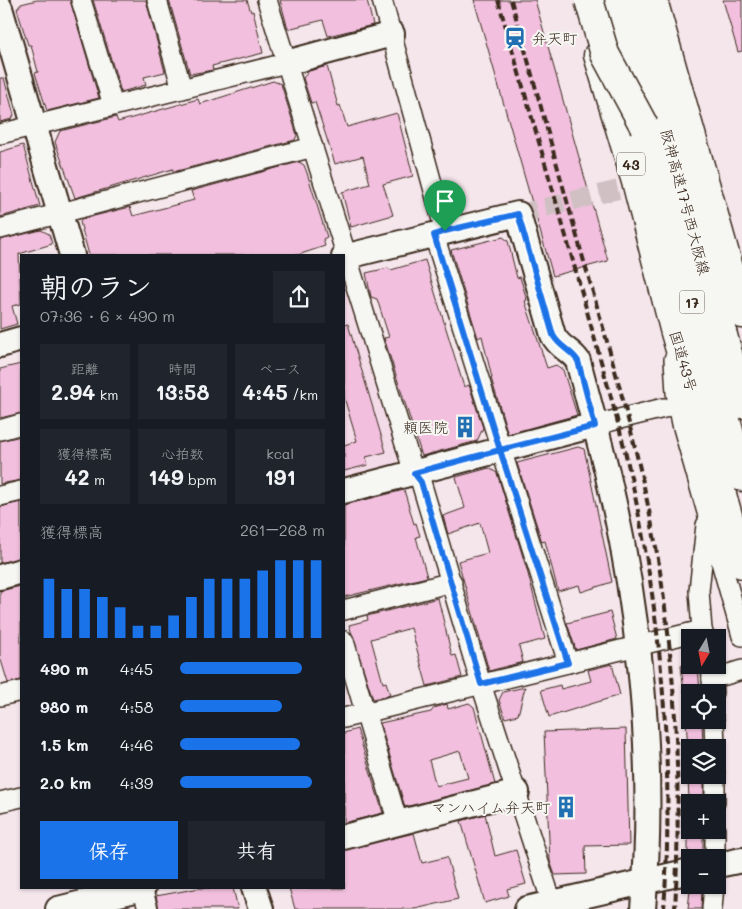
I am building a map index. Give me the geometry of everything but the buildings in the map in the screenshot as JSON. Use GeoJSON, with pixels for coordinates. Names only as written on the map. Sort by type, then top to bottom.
{"type":"FeatureCollection","features":[{"type":"Feature","properties":{"kind":"highway","name":"国道43号"},"geometry":{"type":"LineString","coordinates":[[583,0],[637,185],[674,329],[742,564]]}},
{"type":"Feature","properties":{"kind":"highway","name":"17"},"geometry":{"type":"LineString","coordinates":[[589,0],[605,54],[644,126]]}},
{"type":"Feature","properties":{"kind":"highway","name":"国道43号"},"geometry":{"type":"LineString","coordinates":[[599,0],[610,39],[611,99]]}},
{"type":"Feature","properties":{"kind":"highway","name":"阪神高速17号西大阪線"},"geometry":{"type":"LineString","coordinates":[[607,0],[742,477]]}},
{"type":"Feature","properties":{"kind":"highway","name":"阪神高速17号西大阪線"},"geometry":{"type":"LineString","coordinates":[[630,0],[742,404]]}},
{"type":"Feature","properties":{"kind":"highway"},"geometry":{"type":"LineString","coordinates":[[652,0],[742,314]]}},
{"type":"Feature","properties":{"kind":"street"},"geometry":{"type":"LineString","coordinates":[[81,0],[113,104]]}},
{"type":"Feature","properties":{"kind":"street"},"geometry":{"type":"LineString","coordinates":[[157,0],[182,89]]}},
{"type":"Feature","properties":{"kind":"street"},"geometry":{"type":"LineString","coordinates":[[267,0],[344,254]]}},
{"type":"Feature","properties":{"kind":"street"},"geometry":{"type":"LineString","coordinates":[[382,0],[392,34],[439,233],[500,450],[568,663]]}},
{"type":"Feature","properties":{"kind":"street"},"geometry":{"type":"LineString","coordinates":[[0,8],[72,254]]}},
{"type":"Feature","properties":{"kind":"street"},"geometry":{"type":"LineString","coordinates":[[0,134],[392,34]]}},
{"type":"Feature","properties":{"kind":"street"},"geometry":{"type":"LineString","coordinates":[[0,229],[313,147]]}},
{"type":"Feature","properties":{"kind":"street"},"geometry":{"type":"LineString","coordinates":[[552,903],[481,684],[421,482],[414,473],[345,257],[518,214],[553,335],[557,343],[573,354],[578,361],[624,546],[638,646],[645,745],[646,880],[644,909]]}},
{"type":"Feature","properties":{"kind":"street"},"geometry":{"type":"LineString","coordinates":[[674,329],[676,393],[682,424],[742,636]]}},
{"type":"Feature","properties":{"kind":"street"},"geometry":{"type":"LineString","coordinates":[[0,345],[20,339]]}},
{"type":"Feature","properties":{"kind":"street"},"geometry":{"type":"LineString","coordinates":[[345,491],[664,408]]}},
{"type":"Feature","properties":{"kind":"street"},"geometry":{"type":"LineString","coordinates":[[0,430],[20,424]]}},
{"type":"Feature","properties":{"kind":"street"},"geometry":{"type":"LineString","coordinates":[[0,496],[20,491]]}},
{"type":"Feature","properties":{"kind":"street"},"geometry":{"type":"LineString","coordinates":[[703,629],[699,591],[707,516]]}},
{"type":"Feature","properties":{"kind":"street"},"geometry":{"type":"LineString","coordinates":[[0,577],[20,571]]}},
{"type":"Feature","properties":{"kind":"street"},"geometry":{"type":"LineString","coordinates":[[345,610],[452,582]]}},
{"type":"Feature","properties":{"kind":"street"},"geometry":{"type":"LineString","coordinates":[[345,718],[638,646],[681,638]]}},
{"type":"Feature","properties":{"kind":"street"},"geometry":{"type":"LineString","coordinates":[[345,645],[398,823]]}},
{"type":"Feature","properties":{"kind":"street"},"geometry":{"type":"LineString","coordinates":[[712,679],[742,670]]}},
{"type":"Feature","properties":{"kind":"street"},"geometry":{"type":"LineString","coordinates":[[0,694],[20,691]]}},
{"type":"Feature","properties":{"kind":"street"},"geometry":{"type":"LineString","coordinates":[[345,837],[517,792]]}},
{"type":"Feature","properties":{"kind":"street"},"geometry":{"type":"LineString","coordinates":[[0,802],[20,797]]}},
{"type":"Feature","properties":{"kind":"street"},"geometry":{"type":"LineString","coordinates":[[726,863],[742,860]]}},
{"type":"Feature","properties":{"kind":"street"},"geometry":{"type":"LineString","coordinates":[[527,909],[681,873]]}},
{"type":"Feature","properties":{"kind":"street"},"geometry":{"type":"LineString","coordinates":[[58,909],[139,889]]}},
{"type":"Feature","properties":{"kind":"street"},"geometry":{"type":"LineString","coordinates":[[143,889],[148,909]]}},
{"type":"Feature","properties":{"kind":"street"},"geometry":{"type":"LineString","coordinates":[[254,889],[261,909]]}},
{"type":"Feature","properties":{"kind":"street"},"geometry":{"type":"LineString","coordinates":[[712,909],[713,894]]}},
{"type":"Feature","properties":{"kind":"shaded area"},"geometry":{"type":"Polygon","coordinates":[[[345,288],[398,459],[393,467],[345,480],[345,288]]]}},
{"type":"Feature","properties":{"kind":"tunnel"},"geometry":{"type":"LineString","coordinates":[[518,214],[637,185]]}},
{"type":"Feature","properties":{"kind":"railway"},"geometry":{"type":"LineString","coordinates":[[498,0],[611,398],[627,461],[642,534],[658,640],[663,694],[667,802],[664,909]]}},
{"type":"Feature","properties":{"kind":"railway"},"geometry":{"type":"LineString","coordinates":[[511,0],[618,381],[647,499],[661,578],[674,702],[678,826],[675,909]]}},
{"type":"Feature","properties":{"kind":"place","name":"弁天町"},"geometry":{"type":"Point","coordinates":[515,38]}},
{"type":"Feature","properties":{"kind":"place","name":"頼医院"},"geometry":{"type":"Point","coordinates":[465,427]}},
{"type":"Feature","properties":{"kind":"place","name":"マンハイム弁天町"},"geometry":{"type":"Point","coordinates":[566,807]}},
{"type":"Feature","properties":{"kind":"route"},"geometry":{"type":"LineString","coordinates":[[445,231],[434,235],[500,450],[414,473],[421,482],[481,684],[568,663],[500,450],[595,426],[578,361],[573,354],[557,343],[553,335],[518,214],[445,231]]}}]}
